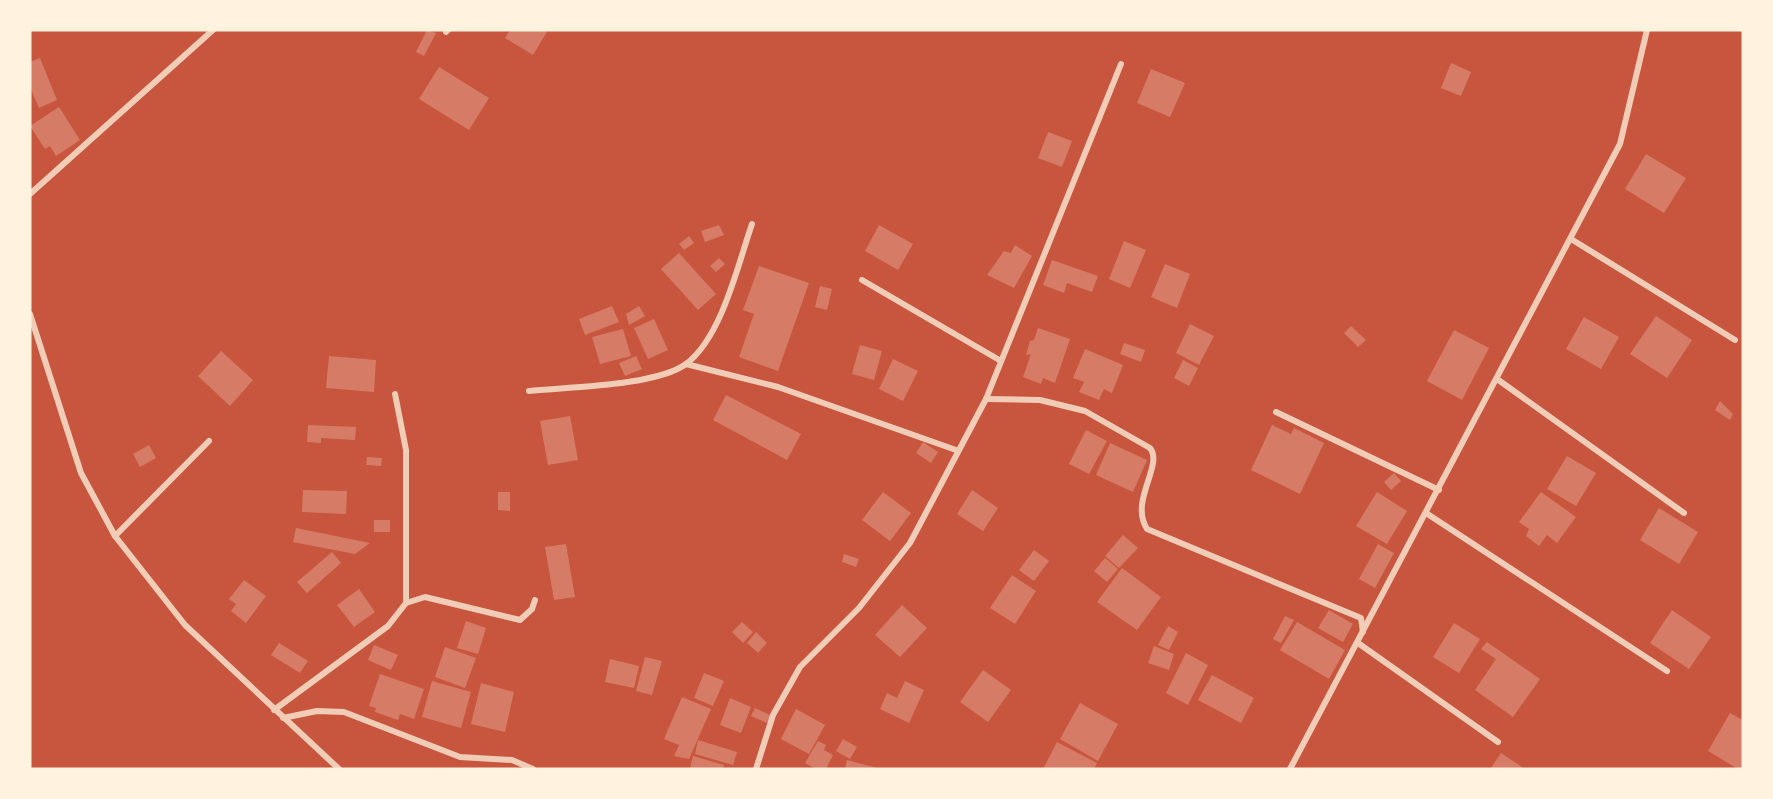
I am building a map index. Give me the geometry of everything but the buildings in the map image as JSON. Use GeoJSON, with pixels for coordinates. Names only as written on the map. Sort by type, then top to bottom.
{"type":"FeatureCollection","features":[{"type":"Feature","properties":{"kind":"street"},"geometry":{"type":"LineString","coordinates":[[30,194],[213,30]]}},
{"type":"Feature","properties":{"kind":"street"},"geometry":{"type":"LineString","coordinates":[[1290,769],[1364,633],[1620,144],[1647,30]]}},
{"type":"Feature","properties":{"kind":"street"},"geometry":{"type":"LineString","coordinates":[[756,769],[773,715],[800,667],[859,608],[910,543],[956,450],[986,399],[1121,64]]}},
{"type":"Feature","properties":{"kind":"street"},"geometry":{"type":"LineString","coordinates":[[529,391],[648,378],[686,364],[705,343],[722,309],[752,224]]}},
{"type":"Feature","properties":{"kind":"street"},"geometry":{"type":"LineString","coordinates":[[1570,238],[1735,340]]}},
{"type":"Feature","properties":{"kind":"street"},"geometry":{"type":"LineString","coordinates":[[862,280],[1001,361]]}},
{"type":"Feature","properties":{"kind":"street"},"geometry":{"type":"LineString","coordinates":[[30,317],[81,473],[115,536],[185,625],[339,769]]}},
{"type":"Feature","properties":{"kind":"street"},"geometry":{"type":"LineString","coordinates":[[686,364],[778,387],[956,450]]}},
{"type":"Feature","properties":{"kind":"street"},"geometry":{"type":"LineString","coordinates":[[1497,379],[1684,513]]}},
{"type":"Feature","properties":{"kind":"street"},"geometry":{"type":"LineString","coordinates":[[395,394],[406,450],[406,603]]}},
{"type":"Feature","properties":{"kind":"street"},"geometry":{"type":"LineString","coordinates":[[986,399],[1040,400],[1085,411],[1150,448],[1155,458],[1142,496],[1141,515],[1147,529],[1361,618],[1364,633]]}},
{"type":"Feature","properties":{"kind":"street"},"geometry":{"type":"LineString","coordinates":[[1276,412],[1439,490]]}},
{"type":"Feature","properties":{"kind":"street"},"geometry":{"type":"LineString","coordinates":[[115,536],[132,516],[209,441]]}},
{"type":"Feature","properties":{"kind":"street"},"geometry":{"type":"LineString","coordinates":[[1426,513],[1667,671]]}},
{"type":"Feature","properties":{"kind":"street"},"geometry":{"type":"LineString","coordinates":[[274,710],[388,626],[406,603],[425,597],[520,620],[532,609],[535,600]]}},
{"type":"Feature","properties":{"kind":"street"},"geometry":{"type":"LineString","coordinates":[[1358,643],[1498,742]]}},
{"type":"Feature","properties":{"kind":"street"},"geometry":{"type":"LineString","coordinates":[[283,718],[317,711],[344,712],[460,757],[512,760],[533,769]]}}]}
